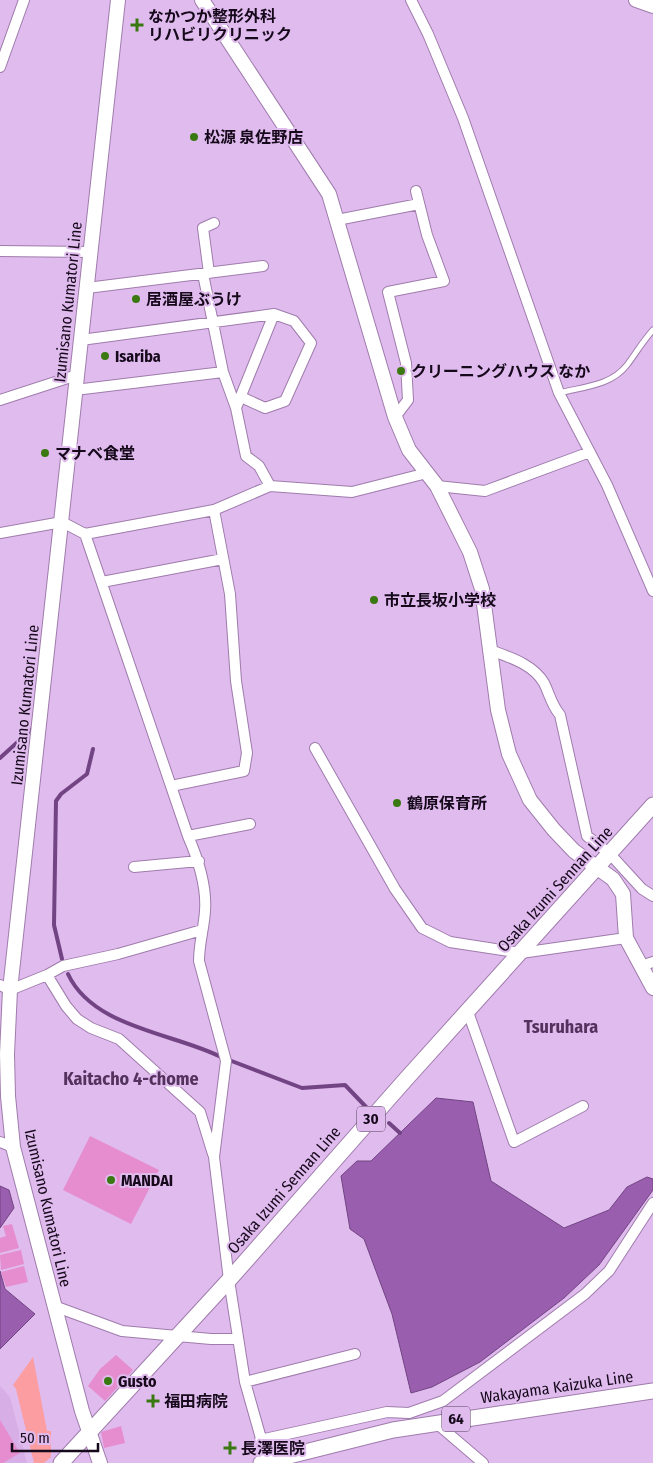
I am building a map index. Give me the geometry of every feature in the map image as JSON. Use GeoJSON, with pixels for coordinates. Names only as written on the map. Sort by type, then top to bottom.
{"type":"FeatureCollection","features":[{"type":"Feature","properties":{"kind":"main road","name":"Izumisano Kumatori Line"},"geometry":{"type":"LineString","coordinates":[[100,1463],[89,1432],[54,1306],[13,1148],[7,1062],[5,988],[62,522],[118,0]]}},
{"type":"Feature","properties":{"kind":"main road"},"geometry":{"type":"LineString","coordinates":[[202,0],[304,152],[329,194],[395,417],[408,450],[437,486],[470,552],[476,570],[482,589],[498,710],[509,754],[530,800],[554,830],[574,851],[613,879],[623,894],[626,938],[647,964],[653,988]]}},
{"type":"Feature","properties":{"kind":"main road"},"geometry":{"type":"LineString","coordinates":[[636,0],[653,6]]}},
{"type":"Feature","properties":{"kind":"main road","name":"Osaka Izumi Sennan Line"},"geometry":{"type":"LineString","coordinates":[[61,1463],[229,1280],[653,806]]}},
{"type":"Feature","properties":{"kind":"main road","name":"Wakayama Kaizuka Line"},"geometry":{"type":"LineString","coordinates":[[265,1463],[405,1420],[435,1422],[653,1391]]}},
{"type":"Feature","properties":{"kind":"street"},"geometry":{"type":"LineString","coordinates":[[0,67],[24,0]]}},
{"type":"Feature","properties":{"kind":"street"},"geometry":{"type":"LineString","coordinates":[[411,0],[428,34],[463,118],[559,393],[607,485],[653,591]]}},
{"type":"Feature","properties":{"kind":"street"},"geometry":{"type":"LineString","coordinates":[[395,417],[408,400],[406,363],[388,292],[444,281],[427,235],[416,192]]}},
{"type":"Feature","properties":{"kind":"street"},"geometry":{"type":"LineString","coordinates":[[337,220],[419,204]]}},
{"type":"Feature","properties":{"kind":"street"},"geometry":{"type":"LineString","coordinates":[[214,223],[203,228],[212,322],[223,372],[236,408],[246,456],[260,466],[270,486]]}},
{"type":"Feature","properties":{"kind":"street"},"geometry":{"type":"LineString","coordinates":[[0,251],[91,252]]}},
{"type":"Feature","properties":{"kind":"street"},"geometry":{"type":"LineString","coordinates":[[87,288],[263,266]]}},
{"type":"Feature","properties":{"kind":"street"},"geometry":{"type":"LineString","coordinates":[[236,408],[274,314]]}},
{"type":"Feature","properties":{"kind":"street"},"geometry":{"type":"LineString","coordinates":[[81,340],[274,314],[294,321],[311,343],[285,401],[264,408],[241,397]]}},
{"type":"Feature","properties":{"kind":"street"},"geometry":{"type":"LineString","coordinates":[[75,390],[223,372]]}},
{"type":"Feature","properties":{"kind":"street"},"geometry":{"type":"LineString","coordinates":[[0,400],[77,375]]}},
{"type":"Feature","properties":{"kind":"street"},"geometry":{"type":"LineString","coordinates":[[437,486],[485,491],[590,452]]}},
{"type":"Feature","properties":{"kind":"street"},"geometry":{"type":"LineString","coordinates":[[0,532],[62,522],[85,534],[214,510],[270,486],[352,492],[427,473]]}},
{"type":"Feature","properties":{"kind":"street"},"geometry":{"type":"LineString","coordinates":[[171,786],[244,771],[247,753],[236,681],[230,594],[214,510]]}},
{"type":"Feature","properties":{"kind":"street"},"geometry":{"type":"LineString","coordinates":[[85,534],[198,861],[206,901],[199,961],[226,1061],[214,1157]]}},
{"type":"Feature","properties":{"kind":"street"},"geometry":{"type":"LineString","coordinates":[[102,582],[223,559]]}},
{"type":"Feature","properties":{"kind":"street"},"geometry":{"type":"LineString","coordinates":[[490,650],[521,662],[534,671],[543,682],[550,703],[560,715],[587,836],[610,854],[642,889],[653,896]]}},
{"type":"Feature","properties":{"kind":"street"},"geometry":{"type":"LineString","coordinates":[[315,748],[395,889],[422,928],[450,942],[521,953],[626,938]]}},
{"type":"Feature","properties":{"kind":"street"},"geometry":{"type":"LineString","coordinates":[[188,836],[250,824]]}},
{"type":"Feature","properties":{"kind":"street"},"geometry":{"type":"LineString","coordinates":[[134,866],[198,861]]}},
{"type":"Feature","properties":{"kind":"street"},"geometry":{"type":"LineString","coordinates":[[5,988],[48,975],[63,966],[118,954],[202,930]]}},
{"type":"Feature","properties":{"kind":"street"},"geometry":{"type":"LineString","coordinates":[[48,975],[66,1006],[77,1019],[91,1028],[118,1039],[134,1051],[200,1112],[214,1157],[238,1340],[245,1382],[265,1463]]}},
{"type":"Feature","properties":{"kind":"street"},"geometry":{"type":"LineString","coordinates":[[468,1012],[514,1142],[583,1106]]}},
{"type":"Feature","properties":{"kind":"street"},"geometry":{"type":"LineString","coordinates":[[0,1142],[13,1148]]}},
{"type":"Feature","properties":{"kind":"street"},"geometry":{"type":"LineString","coordinates":[[260,1440],[387,1412],[405,1420],[443,1401],[585,1294],[609,1271],[653,1203]]}},
{"type":"Feature","properties":{"kind":"street"},"geometry":{"type":"LineString","coordinates":[[54,1306],[122,1331],[238,1340]]}},
{"type":"Feature","properties":{"kind":"street"},"geometry":{"type":"LineString","coordinates":[[245,1382],[355,1354]]}},
{"type":"Feature","properties":{"kind":"street"},"geometry":{"type":"LineString","coordinates":[[435,1422],[483,1463]]}},
{"type":"Feature","properties":{"kind":"lane"},"geometry":{"type":"LineString","coordinates":[[559,393],[602,383],[614,377],[626,366],[643,340],[653,330]]}},
{"type":"Feature","properties":{"kind":"shaded area"},"geometry":{"type":"Polygon","coordinates":[[[436,1098],[473,1102],[491,1181],[564,1228],[609,1210],[627,1187],[647,1177],[653,1179],[653,1190],[599,1265],[564,1298],[480,1362],[432,1387],[411,1393],[392,1314],[364,1239],[350,1229],[341,1176],[357,1161],[371,1161],[436,1098]]]}},
{"type":"Feature","properties":{"kind":"shaded area"},"geometry":{"type":"Polygon","coordinates":[[[0,1186],[9,1190],[14,1208],[0,1228],[0,1186]]]}},
{"type":"Feature","properties":{"kind":"shaded area"},"geometry":{"type":"Polygon","coordinates":[[[0,1271],[5,1289],[35,1314],[0,1349],[0,1271]]]}},
{"type":"Feature","properties":{"kind":"shaded area"},"geometry":{"type":"Polygon","coordinates":[[[33,1357],[47,1431],[51,1431],[51,1457],[44,1463],[34,1463],[16,1389],[13,1385],[33,1357]]]}},
{"type":"Feature","properties":{"kind":"shaded area"},"geometry":{"type":"Polygon","coordinates":[[[0,1386],[10,1397],[27,1463],[0,1463],[0,1386]]]}},
{"type":"Feature","properties":{"kind":"building","name":"MANDAI"},"geometry":{"type":"Polygon","coordinates":[[[90,1136],[159,1170],[131,1224],[63,1190],[90,1136]]]}},
{"type":"Feature","properties":{"kind":"building"},"geometry":{"type":"Polygon","coordinates":[[[12,1224],[19,1248],[0,1253],[0,1238],[6,1236],[3,1226],[12,1224]]]}},
{"type":"Feature","properties":{"kind":"building"},"geometry":{"type":"Polygon","coordinates":[[[21,1250],[24,1264],[1,1270],[0,1255],[21,1250]]]}},
{"type":"Feature","properties":{"kind":"building"},"geometry":{"type":"Polygon","coordinates":[[[24,1266],[28,1282],[6,1287],[1,1272],[24,1266]]]}},
{"type":"Feature","properties":{"kind":"building","name":"Gusto"},"geometry":{"type":"Polygon","coordinates":[[[116,1355],[133,1370],[105,1401],[88,1386],[100,1369],[116,1355]]]}},
{"type":"Feature","properties":{"kind":"building"},"geometry":{"type":"Polygon","coordinates":[[[0,1420],[20,1453],[3,1463],[0,1463],[0,1420]]]}},
{"type":"Feature","properties":{"kind":"building"},"geometry":{"type":"Polygon","coordinates":[[[121,1426],[125,1443],[104,1448],[101,1432],[121,1426]]]}},
{"type":"Feature","properties":{"kind":"waterway"},"geometry":{"type":"LineString","coordinates":[[0,758],[32,729]]}},
{"type":"Feature","properties":{"kind":"waterway"},"geometry":{"type":"LineString","coordinates":[[62,959],[54,925],[56,801],[61,794],[87,774],[93,749]]}},
{"type":"Feature","properties":{"kind":"waterway"},"geometry":{"type":"LineString","coordinates":[[68,974],[80,992],[96,1006],[115,1018],[221,1057]]}},
{"type":"Feature","properties":{"kind":"waterway"},"geometry":{"type":"LineString","coordinates":[[229,1060],[302,1088],[345,1085],[368,1109]]}},
{"type":"Feature","properties":{"kind":"waterway"},"geometry":{"type":"LineString","coordinates":[[389,1123],[400,1133]]}},
{"type":"Feature","properties":{"kind":"place","name":"なかつか整形外科 リハビリクリニック"},"geometry":{"type":"Point","coordinates":[137,25]}},
{"type":"Feature","properties":{"kind":"place","name":"松源 泉佐野店"},"geometry":{"type":"Point","coordinates":[194,137]}},
{"type":"Feature","properties":{"kind":"place","name":"居酒屋ぶうけ"},"geometry":{"type":"Point","coordinates":[136,299]}},
{"type":"Feature","properties":{"kind":"place","name":"Isariba"},"geometry":{"type":"Point","coordinates":[105,356]}},
{"type":"Feature","properties":{"kind":"place","name":"クリーニングハウス なか"},"geometry":{"type":"Point","coordinates":[401,371]}},
{"type":"Feature","properties":{"kind":"place","name":"マナベ食堂"},"geometry":{"type":"Point","coordinates":[45,453]}},
{"type":"Feature","properties":{"kind":"place","name":"市立長坂小学校"},"geometry":{"type":"Point","coordinates":[374,600]}},
{"type":"Feature","properties":{"kind":"place","name":"鶴原保育所"},"geometry":{"type":"Point","coordinates":[397,803]}},
{"type":"Feature","properties":{"kind":"place","name":"MANDAI"},"geometry":{"type":"Point","coordinates":[111,1180]}},
{"type":"Feature","properties":{"kind":"place","name":"Gusto"},"geometry":{"type":"Point","coordinates":[108,1381]}},
{"type":"Feature","properties":{"kind":"place","name":"福田病院"},"geometry":{"type":"Point","coordinates":[153,1401]}},
{"type":"Feature","properties":{"kind":"place","name":"長澤医院"},"geometry":{"type":"Point","coordinates":[230,1448]}},
{"type":"Feature","properties":{"kind":"district","name":"Tsuruhara"},"geometry":{"type":"Point","coordinates":[561,1027]}},
{"type":"Feature","properties":{"kind":"district","name":"Kaitacho 4-chome"},"geometry":{"type":"Point","coordinates":[131,1079]}}]}
